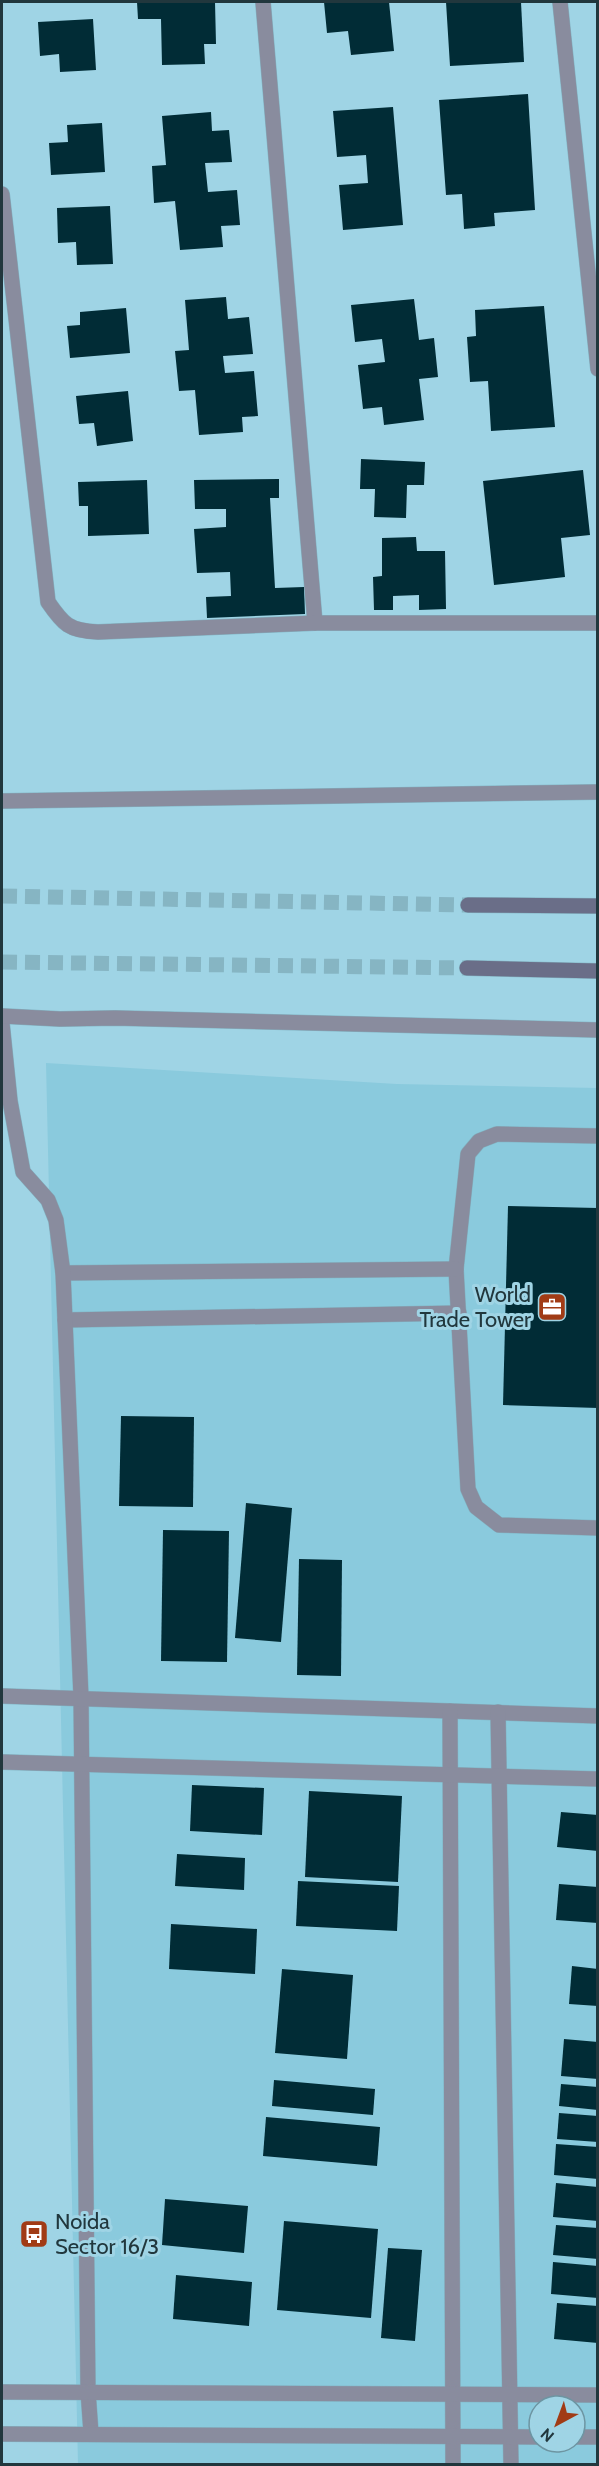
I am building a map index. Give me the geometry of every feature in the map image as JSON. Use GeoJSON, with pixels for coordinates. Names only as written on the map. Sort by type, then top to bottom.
{"type":"FeatureCollection","features":[{"type":"Feature","properties":{"kind":"main road"},"geometry":{"type":"LineString","coordinates":[[468,904],[597,906]]}},
{"type":"Feature","properties":{"kind":"main road"},"geometry":{"type":"LineString","coordinates":[[467,968],[597,971]]}},
{"type":"Feature","properties":{"kind":"street"},"geometry":{"type":"LineString","coordinates":[[263,2],[315,624]]}},
{"type":"Feature","properties":{"kind":"street"},"geometry":{"type":"LineString","coordinates":[[560,2],[590,226],[597,369]]}},
{"type":"Feature","properties":{"kind":"street"},"geometry":{"type":"LineString","coordinates":[[2,194],[48,602],[62,622],[80,632],[315,624],[597,623]]}},
{"type":"Feature","properties":{"kind":"street"},"geometry":{"type":"LineString","coordinates":[[2,801],[597,792]]}},
{"type":"Feature","properties":{"kind":"street"},"geometry":{"type":"LineString","coordinates":[[2,1016],[597,1030]]}},
{"type":"Feature","properties":{"kind":"street"},"geometry":{"type":"LineString","coordinates":[[2,1023],[10,1101],[23,1172],[48,1200],[56,1220],[63,1273],[81,1697],[88,2391],[91,2433]]}},
{"type":"Feature","properties":{"kind":"street"},"geometry":{"type":"LineString","coordinates":[[597,1136],[497,1134],[479,1141],[468,1154],[456,1269],[468,1489],[476,1507],[499,1526],[597,1528]]}},
{"type":"Feature","properties":{"kind":"street"},"geometry":{"type":"LineString","coordinates":[[63,1273],[456,1269]]}},
{"type":"Feature","properties":{"kind":"street"},"geometry":{"type":"LineString","coordinates":[[65,1320],[459,1312]]}},
{"type":"Feature","properties":{"kind":"street"},"geometry":{"type":"LineString","coordinates":[[2,1696],[597,1716]]}},
{"type":"Feature","properties":{"kind":"street"},"geometry":{"type":"LineString","coordinates":[[450,1711],[453,2464]]}},
{"type":"Feature","properties":{"kind":"street"},"geometry":{"type":"LineString","coordinates":[[498,1712],[511,2464]]}},
{"type":"Feature","properties":{"kind":"street"},"geometry":{"type":"LineString","coordinates":[[2,1762],[597,1779]]}},
{"type":"Feature","properties":{"kind":"street"},"geometry":{"type":"LineString","coordinates":[[2,2392],[597,2395]]}},
{"type":"Feature","properties":{"kind":"street"},"geometry":{"type":"LineString","coordinates":[[2,2434],[527,2437]]}},
{"type":"Feature","properties":{"kind":"shaded area"},"geometry":{"type":"Polygon","coordinates":[[[46,1063],[397,1084],[597,1088],[597,2464],[78,2464],[46,1063]]]}},
{"type":"Feature","properties":{"kind":"building"},"geometry":{"type":"Polygon","coordinates":[[[137,2],[215,2],[216,44],[204,44],[205,64],[162,65],[161,19],[138,19],[137,2]]]}},
{"type":"Feature","properties":{"kind":"building"},"geometry":{"type":"Polygon","coordinates":[[[324,2],[389,2],[394,51],[351,55],[348,31],[327,33],[324,2]]]}},
{"type":"Feature","properties":{"kind":"building"},"geometry":{"type":"Polygon","coordinates":[[[446,2],[521,2],[524,62],[450,66],[446,2]]]}},
{"type":"Feature","properties":{"kind":"building"},"geometry":{"type":"Polygon","coordinates":[[[93,19],[96,70],[60,72],[59,54],[40,56],[38,22],[93,19]]]}},
{"type":"Feature","properties":{"kind":"building"},"geometry":{"type":"Polygon","coordinates":[[[528,94],[535,210],[494,213],[495,226],[464,229],[462,194],[446,195],[439,100],[528,94]]]}},
{"type":"Feature","properties":{"kind":"building"},"geometry":{"type":"Polygon","coordinates":[[[393,107],[403,225],[343,230],[339,185],[368,183],[366,155],[337,157],[333,111],[393,107]]]}},
{"type":"Feature","properties":{"kind":"building"},"geometry":{"type":"Polygon","coordinates":[[[211,112],[212,131],[229,130],[232,162],[205,163],[208,192],[237,190],[240,225],[221,226],[223,247],[180,250],[175,201],[154,203],[152,166],[166,165],[162,116],[211,112]]]}},
{"type":"Feature","properties":{"kind":"building"},"geometry":{"type":"Polygon","coordinates":[[[102,123],[105,172],[51,175],[49,143],[68,142],[67,125],[102,123]]]}},
{"type":"Feature","properties":{"kind":"building"},"geometry":{"type":"Polygon","coordinates":[[[110,206],[113,264],[77,265],[76,242],[58,243],[57,208],[110,206]]]}},
{"type":"Feature","properties":{"kind":"building"},"geometry":{"type":"Polygon","coordinates":[[[226,297],[228,319],[249,317],[253,354],[223,356],[225,373],[254,371],[258,416],[242,417],[243,432],[199,435],[195,390],[179,391],[175,351],[189,350],[185,300],[226,297]]]}},
{"type":"Feature","properties":{"kind":"building"},"geometry":{"type":"Polygon","coordinates":[[[414,299],[419,340],[434,338],[438,377],[419,379],[424,420],[384,425],[382,407],[363,409],[358,365],[385,362],[382,339],[355,342],[351,305],[414,299]]]}},
{"type":"Feature","properties":{"kind":"building"},"geometry":{"type":"Polygon","coordinates":[[[544,306],[555,427],[491,431],[488,381],[470,382],[467,337],[476,336],[475,310],[544,306]]]}},
{"type":"Feature","properties":{"kind":"building"},"geometry":{"type":"Polygon","coordinates":[[[126,308],[130,353],[70,358],[67,326],[80,325],[80,312],[126,308]]]}},
{"type":"Feature","properties":{"kind":"building"},"geometry":{"type":"Polygon","coordinates":[[[128,391],[133,441],[97,446],[94,423],[79,424],[76,396],[128,391]]]}},
{"type":"Feature","properties":{"kind":"building"},"geometry":{"type":"Polygon","coordinates":[[[361,459],[425,462],[424,485],[407,485],[406,518],[374,517],[375,489],[360,489],[361,459]]]}},
{"type":"Feature","properties":{"kind":"building"},"geometry":{"type":"Polygon","coordinates":[[[583,470],[590,535],[561,538],[565,577],[494,585],[483,481],[583,470]]]}},
{"type":"Feature","properties":{"kind":"building"},"geometry":{"type":"Polygon","coordinates":[[[279,479],[279,498],[270,498],[275,588],[304,587],[305,614],[207,618],[206,597],[231,596],[230,572],[197,573],[194,529],[226,527],[226,509],[195,509],[194,480],[279,479]]]}},
{"type":"Feature","properties":{"kind":"building"},"geometry":{"type":"Polygon","coordinates":[[[147,480],[149,534],[88,536],[88,506],[79,506],[78,482],[147,480]]]}},
{"type":"Feature","properties":{"kind":"building"},"geometry":{"type":"Polygon","coordinates":[[[416,537],[417,551],[445,551],[446,609],[419,610],[419,595],[393,596],[393,610],[374,610],[373,577],[382,576],[382,538],[416,537]]]}},
{"type":"Feature","properties":{"kind":"building","name":"World Trade Tower"},"geometry":{"type":"Polygon","coordinates":[[[508,1206],[598,1208],[598,1408],[503,1405],[508,1206]]]}},
{"type":"Feature","properties":{"kind":"building"},"geometry":{"type":"Polygon","coordinates":[[[121,1416],[194,1417],[193,1507],[119,1506],[121,1416]]]}},
{"type":"Feature","properties":{"kind":"building"},"geometry":{"type":"Polygon","coordinates":[[[246,1503],[292,1508],[281,1642],[235,1638],[246,1503]]]}},
{"type":"Feature","properties":{"kind":"building"},"geometry":{"type":"Polygon","coordinates":[[[163,1530],[229,1531],[227,1662],[161,1661],[163,1530]]]}},
{"type":"Feature","properties":{"kind":"building"},"geometry":{"type":"Polygon","coordinates":[[[299,1559],[342,1560],[341,1676],[297,1675],[299,1559]]]}},
{"type":"Feature","properties":{"kind":"building"},"geometry":{"type":"Polygon","coordinates":[[[192,1785],[264,1788],[262,1835],[190,1831],[192,1785]]]}},
{"type":"Feature","properties":{"kind":"building"},"geometry":{"type":"Polygon","coordinates":[[[309,1791],[402,1796],[398,1882],[305,1877],[309,1791]]]}},
{"type":"Feature","properties":{"kind":"building"},"geometry":{"type":"Polygon","coordinates":[[[561,1812],[598,1815],[598,1851],[557,1847],[561,1812]]]}},
{"type":"Feature","properties":{"kind":"building"},"geometry":{"type":"Polygon","coordinates":[[[177,1854],[245,1858],[244,1890],[175,1886],[177,1854]]]}},
{"type":"Feature","properties":{"kind":"building"},"geometry":{"type":"Polygon","coordinates":[[[298,1881],[399,1886],[397,1931],[296,1926],[298,1881]]]}},
{"type":"Feature","properties":{"kind":"building"},"geometry":{"type":"Polygon","coordinates":[[[559,1884],[598,1887],[598,1923],[556,1920],[559,1884]]]}},
{"type":"Feature","properties":{"kind":"building"},"geometry":{"type":"Polygon","coordinates":[[[171,1924],[257,1929],[255,1974],[169,1969],[171,1924]]]}},
{"type":"Feature","properties":{"kind":"building"},"geometry":{"type":"Polygon","coordinates":[[[572,1966],[598,1969],[598,2006],[569,2004],[572,1966]]]}},
{"type":"Feature","properties":{"kind":"building"},"geometry":{"type":"Polygon","coordinates":[[[282,1969],[353,1975],[347,2059],[275,2053],[282,1969]]]}},
{"type":"Feature","properties":{"kind":"building"},"geometry":{"type":"Polygon","coordinates":[[[564,2039],[598,2042],[598,2079],[561,2076],[564,2039]]]}},
{"type":"Feature","properties":{"kind":"building"},"geometry":{"type":"Polygon","coordinates":[[[274,2080],[375,2089],[373,2115],[272,2106],[274,2080]]]}},
{"type":"Feature","properties":{"kind":"building"},"geometry":{"type":"Polygon","coordinates":[[[561,2084],[598,2087],[598,2110],[559,2106],[561,2084]]]}},
{"type":"Feature","properties":{"kind":"building"},"geometry":{"type":"Polygon","coordinates":[[[559,2113],[598,2116],[598,2142],[557,2139],[559,2113]]]}},
{"type":"Feature","properties":{"kind":"building"},"geometry":{"type":"Polygon","coordinates":[[[266,2117],[380,2127],[377,2166],[263,2156],[266,2117]]]}},
{"type":"Feature","properties":{"kind":"building"},"geometry":{"type":"Polygon","coordinates":[[[556,2144],[598,2147],[598,2179],[554,2175],[556,2144]]]}},
{"type":"Feature","properties":{"kind":"building"},"geometry":{"type":"Polygon","coordinates":[[[556,2183],[598,2187],[598,2221],[553,2217],[556,2183]]]}},
{"type":"Feature","properties":{"kind":"building"},"geometry":{"type":"Polygon","coordinates":[[[165,2199],[248,2206],[244,2253],[162,2245],[165,2199]]]}},
{"type":"Feature","properties":{"kind":"building"},"geometry":{"type":"Polygon","coordinates":[[[284,2221],[378,2229],[371,2318],[277,2310],[284,2221]]]}},
{"type":"Feature","properties":{"kind":"building"},"geometry":{"type":"Polygon","coordinates":[[[556,2225],[598,2228],[598,2259],[553,2255],[556,2225]]]}},
{"type":"Feature","properties":{"kind":"building"},"geometry":{"type":"Polygon","coordinates":[[[388,2248],[422,2250],[415,2341],[381,2338],[388,2248]]]}},
{"type":"Feature","properties":{"kind":"building"},"geometry":{"type":"Polygon","coordinates":[[[553,2262],[598,2266],[598,2298],[551,2294],[553,2262]]]}},
{"type":"Feature","properties":{"kind":"building"},"geometry":{"type":"Polygon","coordinates":[[[176,2275],[252,2282],[249,2326],[173,2319],[176,2275]]]}},
{"type":"Feature","properties":{"kind":"building"},"geometry":{"type":"Polygon","coordinates":[[[557,2303],[598,2306],[598,2343],[554,2339],[557,2303]]]}},
{"type":"Feature","properties":{"kind":"tunnel"},"geometry":{"type":"LineString","coordinates":[[2,896],[468,905]]}},
{"type":"Feature","properties":{"kind":"tunnel"},"geometry":{"type":"LineString","coordinates":[[2,962],[467,968]]}},
{"type":"Feature","properties":{"kind":"place","name":"World Trade Tower"},"geometry":{"type":"Point","coordinates":[552,1307]}},
{"type":"Feature","properties":{"kind":"place","name":"Noida Sector 16/3"},"geometry":{"type":"Point","coordinates":[34,2234]}}]}
